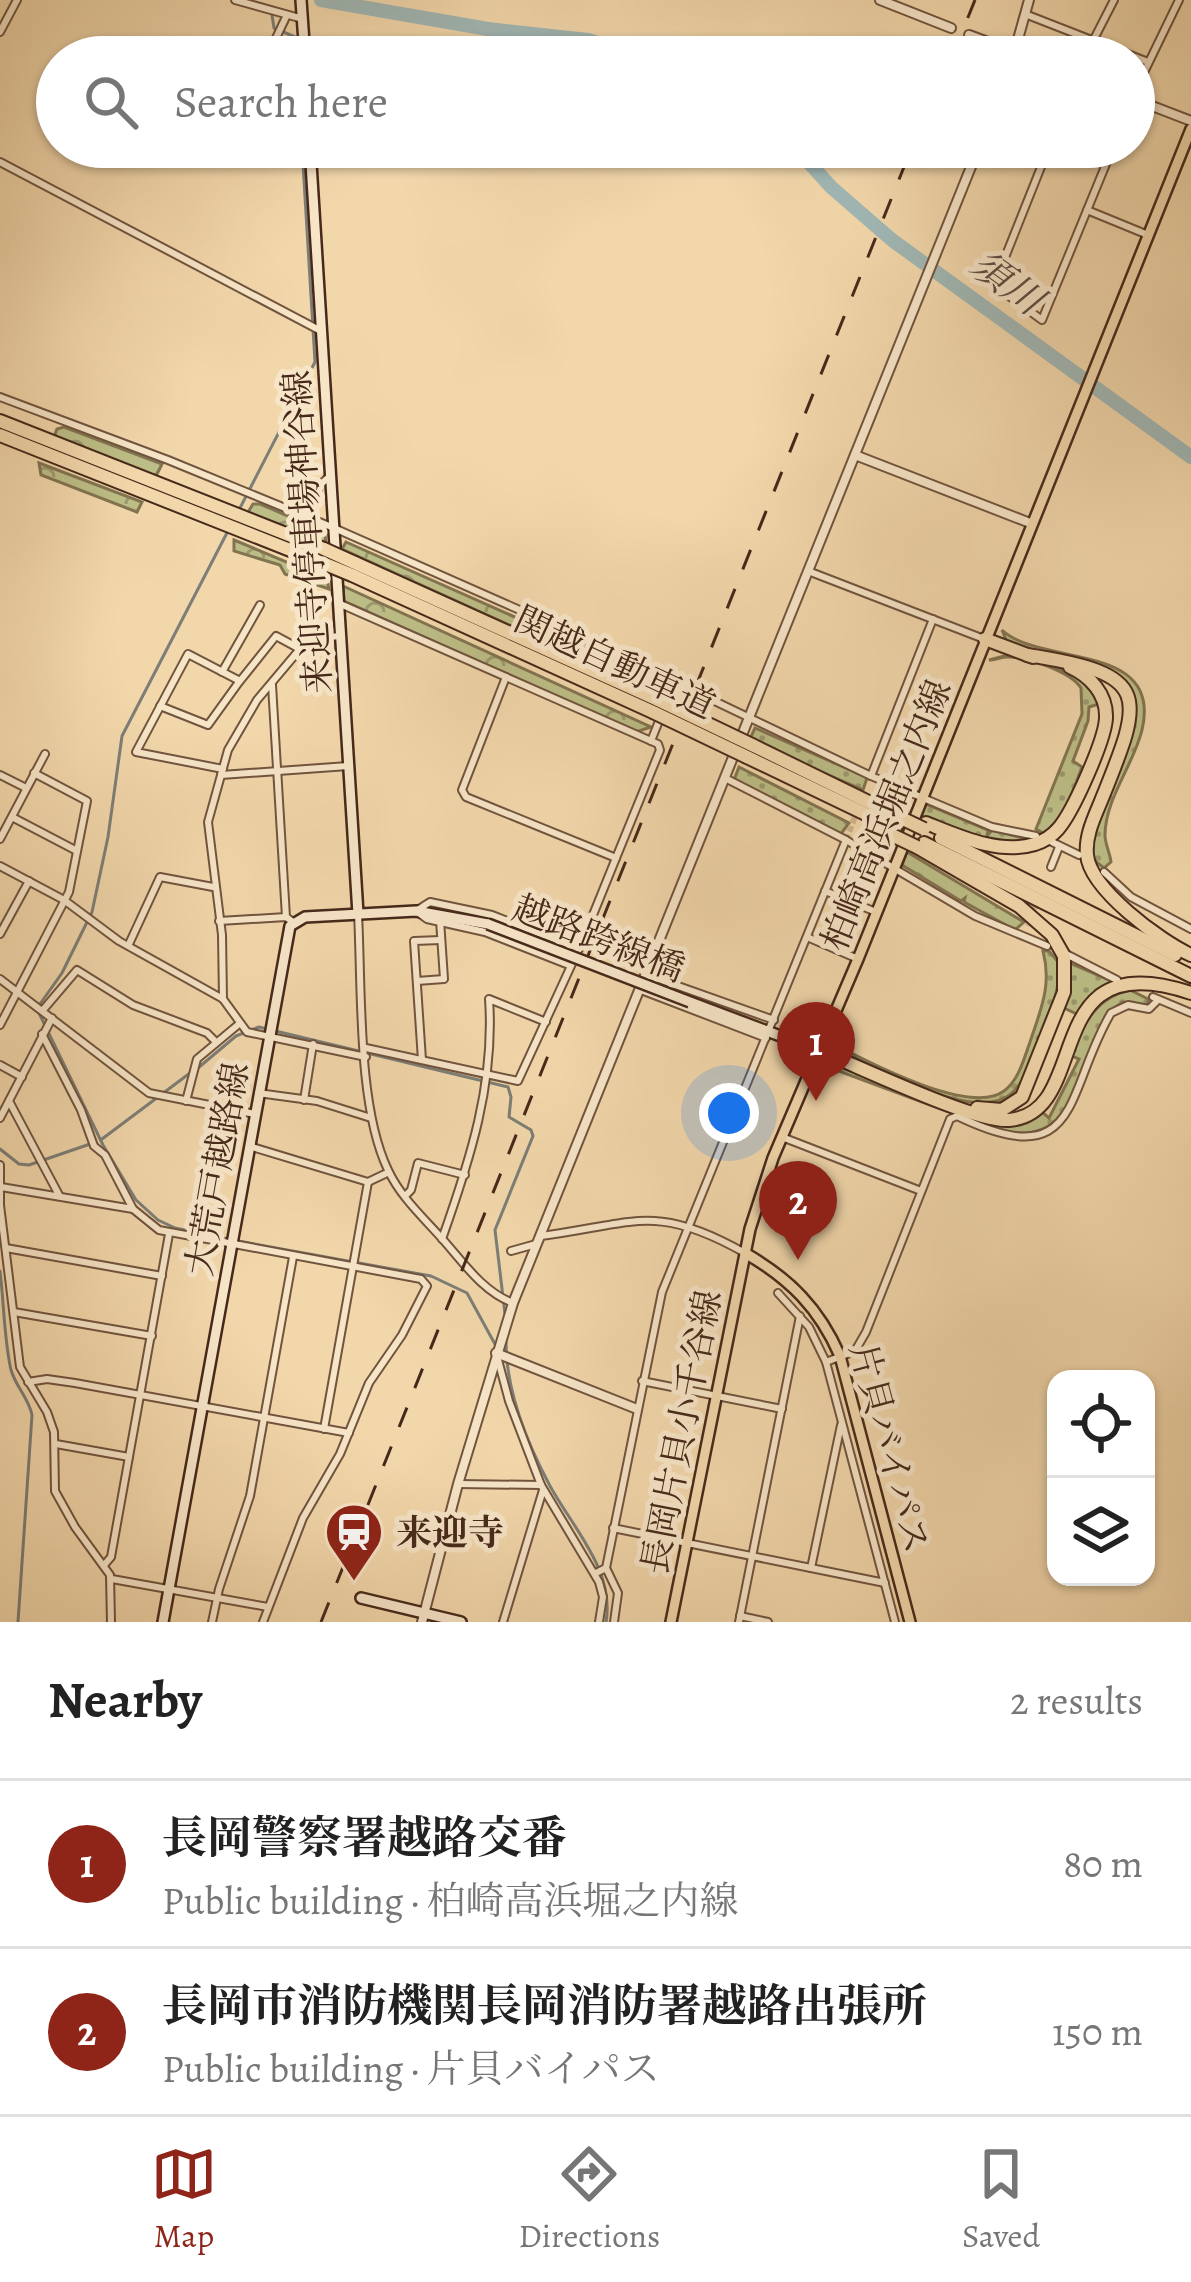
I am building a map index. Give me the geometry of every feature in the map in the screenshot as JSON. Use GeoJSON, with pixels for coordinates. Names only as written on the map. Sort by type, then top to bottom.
{"type":"FeatureCollection","features":[{"type":"Feature","properties":{"kind":"highway","name":"関越自動車道"},"geometry":{"type":"LineString","coordinates":[[0,421],[354,569],[750,751],[796,766],[897,823]]}},
{"type":"Feature","properties":{"kind":"highway","name":"関越自動車道"},"geometry":{"type":"LineString","coordinates":[[0,435],[217,512]]}},
{"type":"Feature","properties":{"kind":"highway"},"geometry":{"type":"LineString","coordinates":[[921,835],[952,834],[1011,847],[1041,842],[1062,825],[1103,731],[1105,704],[1097,688],[1079,671],[985,639]]}},
{"type":"Feature","properties":{"kind":"highway"},"geometry":{"type":"LineString","coordinates":[[1028,656],[1096,669],[1125,690],[1131,706],[1130,728],[1091,825],[1088,863],[1109,895],[1191,959]]}},
{"type":"Feature","properties":{"kind":"highway","name":"関越自動車道"},"geometry":{"type":"LineString","coordinates":[[750,751],[773,770],[897,823]]}},
{"type":"Feature","properties":{"kind":"highway"},"geometry":{"type":"LineString","coordinates":[[897,823],[1191,959]]}},
{"type":"Feature","properties":{"kind":"highway"},"geometry":{"type":"LineString","coordinates":[[897,823],[1191,976]]}},
{"type":"Feature","properties":{"kind":"highway"},"geometry":{"type":"LineString","coordinates":[[921,835],[1034,919],[1059,944],[1066,973],[1047,1037],[1016,1103],[1002,1110],[983,1109],[925,1093]]}},
{"type":"Feature","properties":{"kind":"highway"},"geometry":{"type":"LineString","coordinates":[[820,1051],[994,1120],[1023,1117],[1047,1098],[1079,1021],[1098,996],[1116,986],[1138,983],[1191,993]]}},
{"type":"Feature","properties":{"kind":"main road"},"geometry":{"type":"LineString","coordinates":[[301,0],[304,36]]}},
{"type":"Feature","properties":{"kind":"main road"},"geometry":{"type":"LineString","coordinates":[[1148,235],[1191,125]]}},
{"type":"Feature","properties":{"kind":"main road","name":"来迎寺停車場神谷線"},"geometry":{"type":"LineString","coordinates":[[311,168],[358,914]]}},
{"type":"Feature","properties":{"kind":"main road","name":"柏崎高浜堀之内線"},"geometry":{"type":"LineString","coordinates":[[745,1253],[758,1197],[1148,235]]}},
{"type":"Feature","properties":{"kind":"main road"},"geometry":{"type":"LineString","coordinates":[[289,920],[416,911]]}},
{"type":"Feature","properties":{"kind":"main road","name":"越路跨線橋"},"geometry":{"type":"LineString","coordinates":[[416,911],[488,924],[770,1030]]}},
{"type":"Feature","properties":{"kind":"main road","name":"大荒戸越路線"},"geometry":{"type":"LineString","coordinates":[[163,1622],[289,920]]}},
{"type":"Feature","properties":{"kind":"main road"},"geometry":{"type":"LineString","coordinates":[[770,1030],[820,1051]]}},
{"type":"Feature","properties":{"kind":"main road","name":"片貝バイパス"},"geometry":{"type":"LineString","coordinates":[[745,1253],[798,1290],[822,1320],[840,1356],[910,1622]]}},
{"type":"Feature","properties":{"kind":"main road","name":"長岡片貝小千谷線"},"geometry":{"type":"LineString","coordinates":[[671,1622],[745,1253]]}},
{"type":"Feature","properties":{"kind":"main road"},"geometry":{"type":"LineString","coordinates":[[361,1598],[423,1617],[461,1622]]}},
{"type":"Feature","properties":{"kind":"street"},"geometry":{"type":"LineString","coordinates":[[0,32],[17,0]]}},
{"type":"Feature","properties":{"kind":"street"},"geometry":{"type":"LineString","coordinates":[[235,0],[286,17],[303,17]]}},
{"type":"Feature","properties":{"kind":"street"},"geometry":{"type":"LineString","coordinates":[[880,0],[952,28]]}},
{"type":"Feature","properties":{"kind":"street"},"geometry":{"type":"LineString","coordinates":[[1021,36],[1029,0]]}},
{"type":"Feature","properties":{"kind":"street"},"geometry":{"type":"LineString","coordinates":[[1096,36],[1114,0]]}},
{"type":"Feature","properties":{"kind":"street"},"geometry":{"type":"LineString","coordinates":[[1155,48],[1179,0]]}},
{"type":"Feature","properties":{"kind":"street"},"geometry":{"type":"LineString","coordinates":[[1025,14],[1086,36]]}},
{"type":"Feature","properties":{"kind":"street"},"geometry":{"type":"LineString","coordinates":[[277,36],[286,17]]}},
{"type":"Feature","properties":{"kind":"street"},"geometry":{"type":"LineString","coordinates":[[1155,107],[1191,125]]}},
{"type":"Feature","properties":{"kind":"street"},"geometry":{"type":"LineString","coordinates":[[0,162],[321,331]]}},
{"type":"Feature","properties":{"kind":"street"},"geometry":{"type":"LineString","coordinates":[[423,1617],[513,1303],[970,168]]}},
{"type":"Feature","properties":{"kind":"street"},"geometry":{"type":"LineString","coordinates":[[1041,168],[994,288],[1042,320],[1104,168]]}},
{"type":"Feature","properties":{"kind":"street"},"geometry":{"type":"LineString","coordinates":[[1087,211],[1148,235]]}},
{"type":"Feature","properties":{"kind":"street"},"geometry":{"type":"LineString","coordinates":[[0,397],[334,528],[602,647],[871,776],[992,827],[1036,836]]}},
{"type":"Feature","properties":{"kind":"street"},"geometry":{"type":"LineString","coordinates":[[855,455],[1030,523]]}},
{"type":"Feature","properties":{"kind":"street"},"geometry":{"type":"LineString","coordinates":[[305,516],[320,485],[330,476]]}},
{"type":"Feature","properties":{"kind":"street"},"geometry":{"type":"LineString","coordinates":[[808,571],[985,639]]}},
{"type":"Feature","properties":{"kind":"street"},"geometry":{"type":"LineString","coordinates":[[0,866],[223,999],[247,1032],[518,1081],[579,949],[660,750],[652,740],[338,603]]}},
{"type":"Feature","properties":{"kind":"street"},"geometry":{"type":"LineString","coordinates":[[221,672],[260,604]]}},
{"type":"Feature","properties":{"kind":"street"},"geometry":{"type":"LineString","coordinates":[[871,776],[933,619]]}},
{"type":"Feature","properties":{"kind":"street"},"geometry":{"type":"LineString","coordinates":[[160,706],[208,724],[276,636],[300,649]]}},
{"type":"Feature","properties":{"kind":"street"},"geometry":{"type":"LineString","coordinates":[[223,999],[209,814],[222,772],[234,735],[300,649],[318,638],[340,636]]}},
{"type":"Feature","properties":{"kind":"street"},"geometry":{"type":"LineString","coordinates":[[240,681],[188,655],[136,752],[222,772],[348,766]]}},
{"type":"Feature","properties":{"kind":"street"},"geometry":{"type":"LineString","coordinates":[[506,677],[462,790],[466,796],[616,858]]}},
{"type":"Feature","properties":{"kind":"street"},"geometry":{"type":"LineString","coordinates":[[220,921],[289,920],[272,682]]}},
{"type":"Feature","properties":{"kind":"street"},"geometry":{"type":"LineString","coordinates":[[652,740],[673,685]]}},
{"type":"Feature","properties":{"kind":"street"},"geometry":{"type":"LineString","coordinates":[[0,839],[45,754]]}},
{"type":"Feature","properties":{"kind":"street"},"geometry":{"type":"LineString","coordinates":[[0,1025],[64,900],[88,801],[34,773]]}},
{"type":"Feature","properties":{"kind":"street"},"geometry":{"type":"LineString","coordinates":[[0,775],[26,788]]}},
{"type":"Feature","properties":{"kind":"street"},"geometry":{"type":"LineString","coordinates":[[724,778],[894,866],[975,916],[1047,946]]}},
{"type":"Feature","properties":{"kind":"street"},"geometry":{"type":"LineString","coordinates":[[12,817],[77,851]]}},
{"type":"Feature","properties":{"kind":"street"},"geometry":{"type":"LineString","coordinates":[[614,1622],[618,1593],[606,1568],[657,1306],[846,840]]}},
{"type":"Feature","properties":{"kind":"street"},"geometry":{"type":"LineString","coordinates":[[1051,867],[1055,844],[1079,855]]}},
{"type":"Feature","properties":{"kind":"street"},"geometry":{"type":"LineString","coordinates":[[1104,872],[1131,897],[1191,929]]}},
{"type":"Feature","properties":{"kind":"street"},"geometry":{"type":"LineString","coordinates":[[128,945],[160,877],[213,887]]}},
{"type":"Feature","properties":{"kind":"street"},"geometry":{"type":"LineString","coordinates":[[0,934],[29,881]]}},
{"type":"Feature","properties":{"kind":"street"},"geometry":{"type":"LineString","coordinates":[[824,891],[876,912]]}},
{"type":"Feature","properties":{"kind":"street"},"geometry":{"type":"LineString","coordinates":[[569,965],[485,932],[427,919],[416,911],[426,902],[456,905],[579,949]]}},
{"type":"Feature","properties":{"kind":"street"},"geometry":{"type":"LineString","coordinates":[[358,914],[372,1118],[388,1172],[495,1295],[513,1303]]}},
{"type":"Feature","properties":{"kind":"street"},"geometry":{"type":"LineString","coordinates":[[417,981],[444,979],[440,920]]}},
{"type":"Feature","properties":{"kind":"street"},"geometry":{"type":"LineString","coordinates":[[1023,937],[1028,926]]}},
{"type":"Feature","properties":{"kind":"street"},"geometry":{"type":"LineString","coordinates":[[807,937],[858,959]]}},
{"type":"Feature","properties":{"kind":"street"},"geometry":{"type":"LineString","coordinates":[[422,1061],[414,941],[441,940]]}},
{"type":"Feature","properties":{"kind":"street"},"geometry":{"type":"LineString","coordinates":[[1068,955],[1117,980]]}},
{"type":"Feature","properties":{"kind":"street"},"geometry":{"type":"LineString","coordinates":[[43,1010],[77,970],[133,1005],[200,1030],[216,1042]]}},
{"type":"Feature","properties":{"kind":"street"},"geometry":{"type":"LineString","coordinates":[[647,975],[770,1030]]}},
{"type":"Feature","properties":{"kind":"street"},"geometry":{"type":"LineString","coordinates":[[0,979],[148,1093],[255,1114]]}},
{"type":"Feature","properties":{"kind":"street"},"geometry":{"type":"LineString","coordinates":[[641,990],[770,1030]]}},
{"type":"Feature","properties":{"kind":"street"},"geometry":{"type":"LineString","coordinates":[[826,1362],[855,1351],[866,1332],[953,1117],[1006,1137],[1024,1138],[1052,1129],[1071,1108],[1112,1012],[1128,1005],[1149,1009],[1156,998],[1191,1013]]}},
{"type":"Feature","properties":{"kind":"street"},"geometry":{"type":"LineString","coordinates":[[442,1238],[465,1175],[489,1076],[489,999],[546,1022]]}},
{"type":"Feature","properties":{"kind":"street"},"geometry":{"type":"LineString","coordinates":[[0,1118],[52,1018]]}},
{"type":"Feature","properties":{"kind":"street"},"geometry":{"type":"LineString","coordinates":[[185,1102],[193,1065],[239,1024]]}},
{"type":"Feature","properties":{"kind":"street"},"geometry":{"type":"LineString","coordinates":[[42,1034],[94,1146],[105,1155],[133,1209]]}},
{"type":"Feature","properties":{"kind":"street"},"geometry":{"type":"LineString","coordinates":[[304,1100],[313,1044]]}},
{"type":"Feature","properties":{"kind":"street"},"geometry":{"type":"LineString","coordinates":[[0,1065],[22,1076]]}},
{"type":"Feature","properties":{"kind":"street"},"geometry":{"type":"LineString","coordinates":[[258,1093],[372,1118]]}},
{"type":"Feature","properties":{"kind":"street"},"geometry":{"type":"LineString","coordinates":[[8,1101],[59,1195]]}},
{"type":"Feature","properties":{"kind":"street"},"geometry":{"type":"LineString","coordinates":[[782,1138],[921,1192]]}},
{"type":"Feature","properties":{"kind":"street"},"geometry":{"type":"LineString","coordinates":[[249,1146],[368,1183],[388,1172]]}},
{"type":"Feature","properties":{"kind":"street"},"geometry":{"type":"LineString","coordinates":[[405,1196],[418,1163],[465,1175]]}},
{"type":"Feature","properties":{"kind":"street"},"geometry":{"type":"LineString","coordinates":[[0,1165],[20,1366],[47,1412],[55,1444],[55,1491],[111,1579],[111,1622]]}},
{"type":"Feature","properties":{"kind":"street"},"geometry":{"type":"LineString","coordinates":[[324,1429],[368,1183]]}},
{"type":"Feature","properties":{"kind":"street"},"geometry":{"type":"LineString","coordinates":[[2,1186],[133,1209],[169,1234],[421,1279],[427,1286],[402,1335],[369,1383],[349,1433],[303,1518],[263,1622]]}},
{"type":"Feature","properties":{"kind":"street"},"geometry":{"type":"LineString","coordinates":[[511,1251],[638,1219],[689,1226],[745,1253]]}},
{"type":"Feature","properties":{"kind":"street"},"geometry":{"type":"LineString","coordinates":[[105,1564],[111,1557],[169,1234]]}},
{"type":"Feature","properties":{"kind":"street"},"geometry":{"type":"LineString","coordinates":[[5,1247],[162,1276]]}},
{"type":"Feature","properties":{"kind":"street"},"geometry":{"type":"LineString","coordinates":[[212,1622],[250,1496],[293,1257]]}},
{"type":"Feature","properties":{"kind":"street"},"geometry":{"type":"LineString","coordinates":[[778,1293],[800,1316],[826,1362],[895,1622]]}},
{"type":"Feature","properties":{"kind":"street"},"geometry":{"type":"LineString","coordinates":[[14,1312],[152,1336]]}},
{"type":"Feature","properties":{"kind":"street"},"geometry":{"type":"LineString","coordinates":[[768,1622],[740,1619],[800,1316]]}},
{"type":"Feature","properties":{"kind":"street"},"geometry":{"type":"LineString","coordinates":[[496,1352],[638,1409]]}},
{"type":"Feature","properties":{"kind":"street"},"geometry":{"type":"LineString","coordinates":[[496,1352],[542,1488],[596,1574],[603,1597],[599,1622]]}},
{"type":"Feature","properties":{"kind":"street"},"geometry":{"type":"LineString","coordinates":[[28,1382],[47,1379],[349,1433]]}},
{"type":"Feature","properties":{"kind":"street"},"geometry":{"type":"LineString","coordinates":[[642,1381],[782,1409]]}},
{"type":"Feature","properties":{"kind":"street"},"geometry":{"type":"LineString","coordinates":[[812,1568],[842,1420]]}},
{"type":"Feature","properties":{"kind":"street"},"geometry":{"type":"LineString","coordinates":[[55,1444],[129,1457]]}},
{"type":"Feature","properties":{"kind":"street"},"geometry":{"type":"LineString","coordinates":[[458,1484],[542,1488]]}},
{"type":"Feature","properties":{"kind":"street"},"geometry":{"type":"LineString","coordinates":[[502,1622],[542,1488]]}},
{"type":"Feature","properties":{"kind":"street"},"geometry":{"type":"LineString","coordinates":[[613,1528],[885,1583]]}},
{"type":"Feature","properties":{"kind":"street"},"geometry":{"type":"LineString","coordinates":[[596,1574],[606,1568]]}},
{"type":"Feature","properties":{"kind":"street"},"geometry":{"type":"LineString","coordinates":[[111,1579],[268,1606]]}},
{"type":"Feature","properties":{"kind":"green space"},"geometry":{"type":"Polygon","coordinates":[[[64,427],[162,464],[156,476],[54,437],[64,427]]]}},
{"type":"Feature","properties":{"kind":"green space"},"geometry":{"type":"Polygon","coordinates":[[[39,463],[142,502],[137,512],[41,475],[39,463]]]}},
{"type":"Feature","properties":{"kind":"green space"},"geometry":{"type":"Polygon","coordinates":[[[253,504],[325,532],[326,547],[247,514],[253,504]]]}},
{"type":"Feature","properties":{"kind":"green space"},"geometry":{"type":"Polygon","coordinates":[[[234,540],[327,579],[329,589],[285,574],[280,565],[234,551],[234,540]]]}},
{"type":"Feature","properties":{"kind":"green space"},"geometry":{"type":"Polygon","coordinates":[[[346,542],[661,682],[663,695],[342,549],[346,542]]]}},
{"type":"Feature","properties":{"kind":"green space"},"geometry":{"type":"Polygon","coordinates":[[[343,586],[651,727],[636,732],[344,601],[343,586]]]}},
{"type":"Feature","properties":{"kind":"green space"},"geometry":{"type":"Polygon","coordinates":[[[1002,630],[1043,649],[1117,669],[1134,682],[1144,702],[1138,743],[1106,822],[1111,862],[1104,868],[1091,858],[1093,836],[1135,722],[1121,681],[1007,642],[1002,630]]]}},
{"type":"Feature","properties":{"kind":"green space"},"geometry":{"type":"Polygon","coordinates":[[[1036,662],[1072,675],[1083,682],[1099,704],[1089,707],[1073,761],[1082,767],[1072,795],[1043,833],[1036,829],[1082,714],[1081,688],[1068,676],[1036,662]]]}},
{"type":"Feature","properties":{"kind":"green space"},"geometry":{"type":"Polygon","coordinates":[[[755,728],[864,776],[863,790],[749,741],[755,728]]]}},
{"type":"Feature","properties":{"kind":"green space"},"geometry":{"type":"Polygon","coordinates":[[[739,767],[849,823],[840,835],[734,780],[739,767]]]}},
{"type":"Feature","properties":{"kind":"green space"},"geometry":{"type":"Polygon","coordinates":[[[926,804],[988,830],[987,836],[992,830],[1031,840],[1003,843],[961,833],[921,816],[926,804]]]}},
{"type":"Feature","properties":{"kind":"green space"},"geometry":{"type":"Polygon","coordinates":[[[907,852],[1024,922],[1015,930],[964,902],[965,898],[961,901],[902,865],[907,852]]]}},
{"type":"Feature","properties":{"kind":"green space"},"geometry":{"type":"Polygon","coordinates":[[[1043,951],[1059,963],[1058,985],[1024,1077],[1011,1094],[977,1103],[955,1099],[852,1057],[839,1047],[945,1092],[989,1097],[1004,1091],[1020,1068],[1041,1008],[1046,986],[1043,951]]]}},
{"type":"Feature","properties":{"kind":"green space"},"geometry":{"type":"Polygon","coordinates":[[[1070,963],[1114,982],[1096,990],[1079,1015],[1062,1007],[1070,987],[1070,963]]]}},
{"type":"Feature","properties":{"kind":"green space"},"geometry":{"type":"Polygon","coordinates":[[[1130,990],[1148,999],[1148,1005],[1123,1002],[1108,1012],[1071,1100],[1059,1118],[1042,1129],[1021,1133],[992,1128],[833,1069],[840,1066],[985,1122],[1015,1124],[1041,1111],[1049,1118],[1079,1059],[1069,1055],[1085,1023],[1107,999],[1130,990]]]}},
{"type":"Feature","properties":{"kind":"waterway","name":"須川"},"geometry":{"type":"LineString","coordinates":[[321,0],[552,36]]}},
{"type":"Feature","properties":{"kind":"waterway"},"geometry":{"type":"LineString","coordinates":[[272,15],[274,28],[293,36]]}},
{"type":"Feature","properties":{"kind":"waterway"},"geometry":{"type":"LineString","coordinates":[[239,510],[315,362],[303,168]]}},
{"type":"Feature","properties":{"kind":"waterway","name":"須川"},"geometry":{"type":"LineString","coordinates":[[814,168],[892,240],[1191,457]]}},
{"type":"Feature","properties":{"kind":"waterway"},"geometry":{"type":"LineString","coordinates":[[40,1004],[62,973],[92,912],[122,736],[229,529]]}},
{"type":"Feature","properties":{"kind":"waterway"},"geometry":{"type":"LineString","coordinates":[[39,1013],[103,1145],[136,1200],[175,1228],[228,1239]]}},
{"type":"Feature","properties":{"kind":"waterway"},"geometry":{"type":"LineString","coordinates":[[198,1068],[236,1036],[259,1027],[508,1087],[509,1117],[533,1136],[495,1230],[505,1314]]}},
{"type":"Feature","properties":{"kind":"waterway"},"geometry":{"type":"LineString","coordinates":[[102,1139],[190,1073]]}},
{"type":"Feature","properties":{"kind":"waterway"},"geometry":{"type":"LineString","coordinates":[[0,1149],[19,1164],[29,1165],[93,1143]]}},
{"type":"Feature","properties":{"kind":"waterway"},"geometry":{"type":"LineString","coordinates":[[238,1241],[431,1276],[467,1293],[496,1346]]}},
{"type":"Feature","properties":{"kind":"waterway"},"geometry":{"type":"LineString","coordinates":[[0,1271],[11,1370],[32,1415],[18,1622]]}},
{"type":"Feature","properties":{"kind":"waterway"},"geometry":{"type":"LineString","coordinates":[[506,1342],[519,1416],[550,1486],[598,1568],[607,1603],[606,1622]]}},
{"type":"Feature","properties":{"kind":"tunnel"},"geometry":{"type":"LineString","coordinates":[[846,840],[858,809]]}},
{"type":"Feature","properties":{"kind":"tunnel"},"geometry":{"type":"LineString","coordinates":[[1028,926],[1038,898]]}},
{"type":"Feature","properties":{"kind":"railway"},"geometry":{"type":"LineString","coordinates":[[960,36],[975,0]]}},
{"type":"Feature","properties":{"kind":"railway"},"geometry":{"type":"LineString","coordinates":[[321,1622],[904,168]]}},
{"type":"Feature","properties":{"kind":"place","name":"長岡警察署越路交番"},"geometry":{"type":"Point","coordinates":[816,1101]}},
{"type":"Feature","properties":{"kind":"place","name":"長岡市消防機関長岡消防署越路出張所"},"geometry":{"type":"Point","coordinates":[798,1260]}},
{"type":"Feature","properties":{"kind":"place","name":"来迎寺"},"geometry":{"type":"Point","coordinates":[354,1583]}}]}
